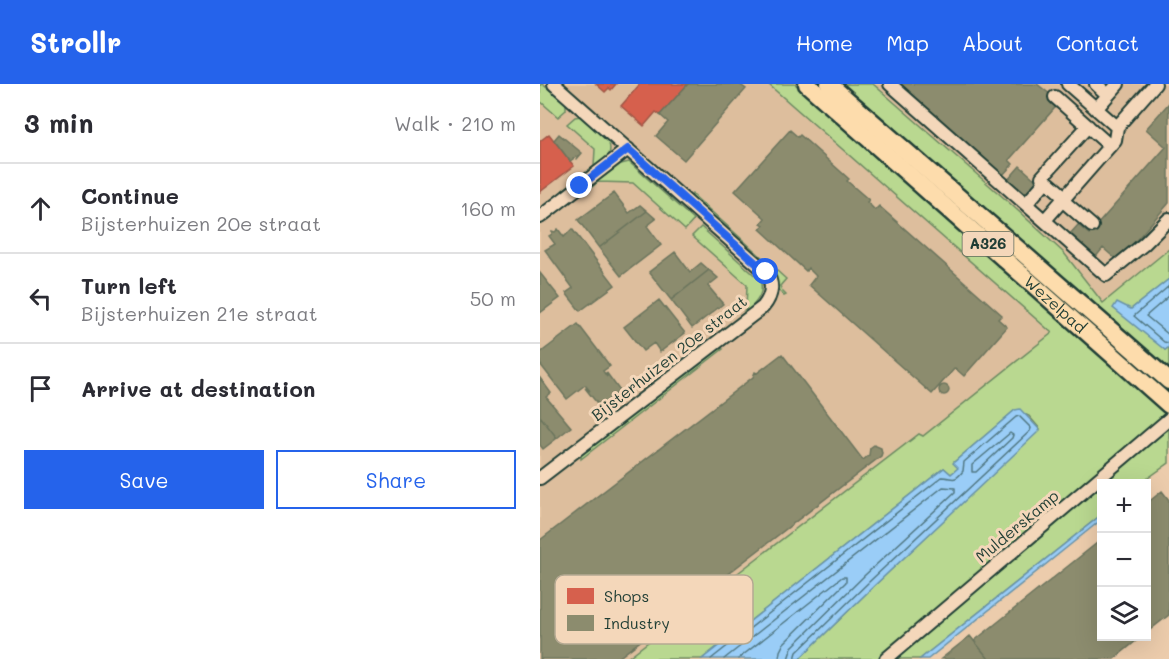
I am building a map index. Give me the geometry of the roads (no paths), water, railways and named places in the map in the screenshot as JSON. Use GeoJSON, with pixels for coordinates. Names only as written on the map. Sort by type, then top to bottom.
{"type":"FeatureCollection","features":[{"type":"Feature","properties":{"kind":"highway","name":"Wezelpad"},"geometry":{"type":"LineString","coordinates":[[807,84],[1169,405]]}},
{"type":"Feature","properties":{"kind":"highway","name":"Wezelpad"},"geometry":{"type":"LineString","coordinates":[[829,84],[1169,381]]}},
{"type":"Feature","properties":{"kind":"street","name":"Bijsterhuizen 20e straat"},"geometry":{"type":"LineString","coordinates":[[540,478],[763,307],[770,294],[771,284],[766,272],[554,84]]}},
{"type":"Feature","properties":{"kind":"street"},"geometry":{"type":"LineString","coordinates":[[890,84],[1106,274],[1144,244],[1169,219]]}},
{"type":"Feature","properties":{"kind":"street"},"geometry":{"type":"LineString","coordinates":[[1068,84],[1117,127]]}},
{"type":"Feature","properties":{"kind":"street"},"geometry":{"type":"LineString","coordinates":[[1096,84],[1108,95]]}},
{"type":"Feature","properties":{"kind":"street"},"geometry":{"type":"LineString","coordinates":[[1100,112],[1108,95],[1118,84]]}},
{"type":"Feature","properties":{"kind":"street"},"geometry":{"type":"LineString","coordinates":[[1045,220],[1115,140],[1117,127],[1155,84]]}},
{"type":"Feature","properties":{"kind":"street"},"geometry":{"type":"LineString","coordinates":[[1055,96],[1110,146]]}},
{"type":"Feature","properties":{"kind":"street"},"geometry":{"type":"LineString","coordinates":[[1088,126],[1042,177],[1092,226]]}},
{"type":"Feature","properties":{"kind":"street"},"geometry":{"type":"LineString","coordinates":[[540,217],[628,149]]}},
{"type":"Feature","properties":{"kind":"street"},"geometry":{"type":"LineString","coordinates":[[1027,203],[1047,181]]}},
{"type":"Feature","properties":{"kind":"street","name":"Mulderskamp"},"geometry":{"type":"LineString","coordinates":[[886,659],[1169,419]]}},
{"type":"Feature","properties":{"kind":"water"},"geometry":{"type":"Polygon","coordinates":[[[1169,279],[1169,347],[1165,350],[1113,308],[1117,302],[1131,309],[1169,279]]]}},
{"type":"Feature","properties":{"kind":"water"},"geometry":{"type":"Polygon","coordinates":[[[1020,409],[1040,430],[799,659],[702,659],[721,644],[753,644],[753,619],[944,468],[951,474],[958,468],[953,463],[1015,410],[1020,409]]]}},
{"type":"Feature","properties":{"kind":"water"},"geometry":{"type":"Polygon","coordinates":[[[1097,518],[1097,523],[928,659],[920,659],[1097,518]]]}}]}
